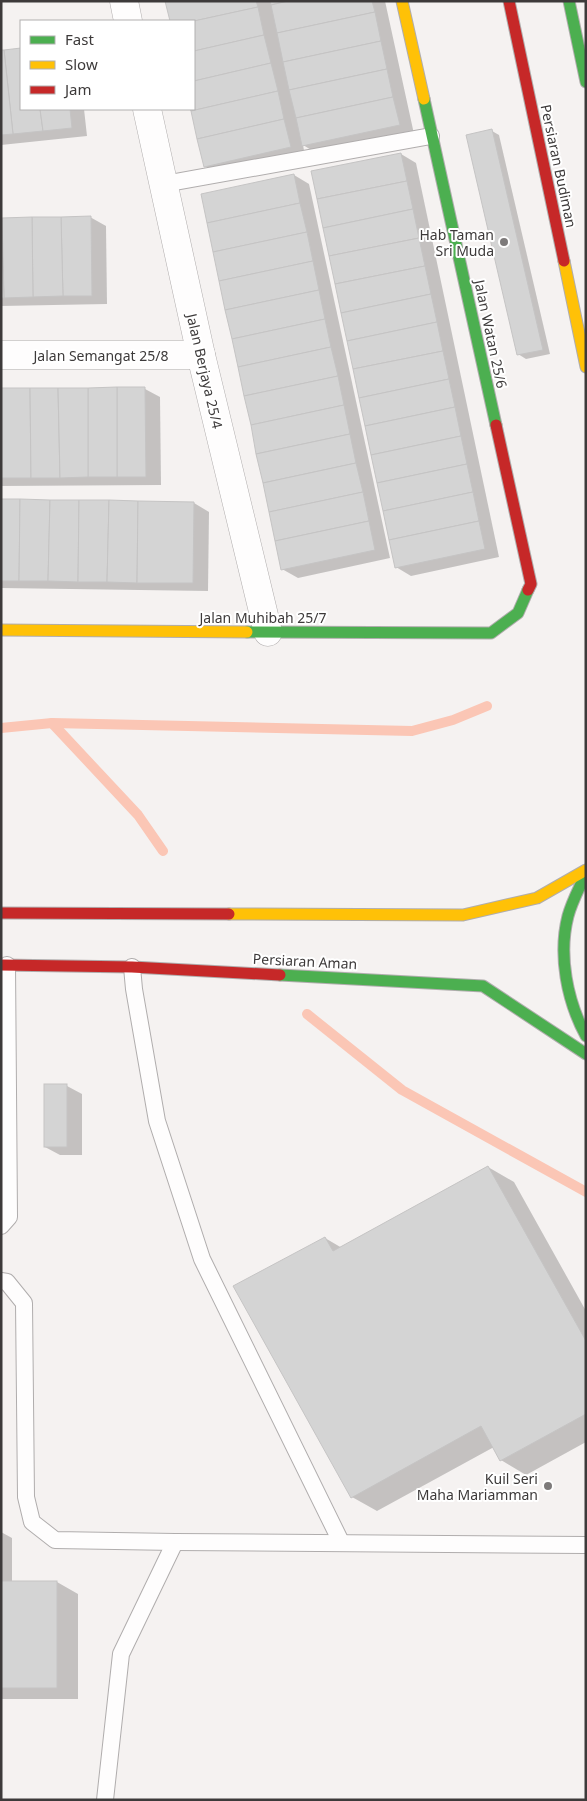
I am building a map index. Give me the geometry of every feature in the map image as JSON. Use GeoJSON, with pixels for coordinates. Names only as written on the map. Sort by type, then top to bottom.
{"type":"FeatureCollection","features":[{"type":"Feature","properties":{"kind":"street"},"geometry":{"type":"LineString","coordinates":[[124,1],[128,20]]}},
{"type":"Feature","properties":{"kind":"street","name":"Jalan Watan 25/6"},"geometry":{"type":"LineString","coordinates":[[402,1],[530,584],[518,613]]}},
{"type":"Feature","properties":{"kind":"street","name":"Persiaran Budiman"},"geometry":{"type":"LineString","coordinates":[[509,1],[586,367]]}},
{"type":"Feature","properties":{"kind":"street"},"geometry":{"type":"LineString","coordinates":[[569,1],[586,82]]}},
{"type":"Feature","properties":{"kind":"street","name":"Jalan Berjaya 25/4"},"geometry":{"type":"LineString","coordinates":[[147,110],[201,355],[268,632]]}},
{"type":"Feature","properties":{"kind":"street","name":"Jalan Semangat 25/8"},"geometry":{"type":"LineString","coordinates":[[1,355],[201,355]]}},
{"type":"Feature","properties":{"kind":"street","name":"Jalan Muhibah 25/7"},"geometry":{"type":"LineString","coordinates":[[1,630],[491,633],[518,613]]}},
{"type":"Feature","properties":{"kind":"street"},"geometry":{"type":"LineString","coordinates":[[1,912],[464,915],[537,898],[586,871]]}},
{"type":"Feature","properties":{"kind":"street"},"geometry":{"type":"LineString","coordinates":[[586,871],[568,919],[564,971],[578,1023],[586,1036]]}},
{"type":"Feature","properties":{"kind":"street","name":"Persiaran Aman"},"geometry":{"type":"LineString","coordinates":[[4,965],[132,967],[483,986],[586,1054]]}},
{"type":"Feature","properties":{"kind":"lane"},"geometry":{"type":"LineString","coordinates":[[164,184],[431,136]]}},
{"type":"Feature","properties":{"kind":"lane"},"geometry":{"type":"LineString","coordinates":[[1,1226],[9,1217],[4,1069],[4,965]]}},
{"type":"Feature","properties":{"kind":"lane"},"geometry":{"type":"LineString","coordinates":[[132,967],[134,989],[157,1120],[202,1259],[341,1542]]}},
{"type":"Feature","properties":{"kind":"lane"},"geometry":{"type":"LineString","coordinates":[[1,1281],[7,1282],[24,1303],[26,1496],[32,1522],[55,1540],[586,1545]]}},
{"type":"Feature","properties":{"kind":"lane"},"geometry":{"type":"LineString","coordinates":[[104,1800],[121,1654],[175,1542]]}},
{"type":"Feature","properties":{"kind":"building"},"geometry":{"type":"Polygon","coordinates":[[[165,1],[256,1],[258,7],[195,21],[170,20],[165,1]]]}},
{"type":"Feature","properties":{"kind":"building"},"geometry":{"type":"Polygon","coordinates":[[[270,1],[288,1],[271,5],[270,1]]]}},
{"type":"Feature","properties":{"kind":"building"},"geometry":{"type":"Polygon","coordinates":[[[288,1],[372,1],[375,12],[277,33],[271,5],[288,1]]]}},
{"type":"Feature","properties":{"kind":"building"},"geometry":{"type":"Polygon","coordinates":[[[258,7],[264,35],[195,51],[195,21],[258,7]]]}},
{"type":"Feature","properties":{"kind":"building"},"geometry":{"type":"Polygon","coordinates":[[[375,12],[381,41],[283,62],[277,33],[375,12]]]}},
{"type":"Feature","properties":{"kind":"building"},"geometry":{"type":"Polygon","coordinates":[[[264,35],[271,63],[195,81],[195,51],[264,35]]]}},
{"type":"Feature","properties":{"kind":"building"},"geometry":{"type":"Polygon","coordinates":[[[381,41],[387,69],[289,90],[283,62],[381,41]]]}},
{"type":"Feature","properties":{"kind":"building"},"geometry":{"type":"Polygon","coordinates":[[[20,48],[20,110],[40,110],[43,131],[13,134],[4,50],[20,48]]]}},
{"type":"Feature","properties":{"kind":"building"},"geometry":{"type":"Polygon","coordinates":[[[1,50],[4,50],[13,134],[1,135],[1,50]]]}},
{"type":"Feature","properties":{"kind":"building"},"geometry":{"type":"Polygon","coordinates":[[[271,63],[278,91],[191,111],[195,110],[195,81],[271,63]]]}},
{"type":"Feature","properties":{"kind":"building"},"geometry":{"type":"Polygon","coordinates":[[[387,69],[393,97],[296,118],[289,90],[387,69]]]}},
{"type":"Feature","properties":{"kind":"building"},"geometry":{"type":"Polygon","coordinates":[[[278,91],[284,119],[197,139],[191,111],[278,91]]]}},
{"type":"Feature","properties":{"kind":"building"},"geometry":{"type":"Polygon","coordinates":[[[393,97],[400,125],[302,146],[296,118],[393,97]]]}},
{"type":"Feature","properties":{"kind":"building"},"geometry":{"type":"Polygon","coordinates":[[[40,110],[70,110],[72,128],[43,131],[40,110]]]}},
{"type":"Feature","properties":{"kind":"building"},"geometry":{"type":"Polygon","coordinates":[[[284,119],[291,147],[204,167],[197,139],[284,119]]]}},
{"type":"Feature","properties":{"kind":"building","name":"Hab Taman Sri Muda"},"geometry":{"type":"Polygon","coordinates":[[[492,129],[543,350],[517,355],[466,135],[492,129]]]}},
{"type":"Feature","properties":{"kind":"building"},"geometry":{"type":"Polygon","coordinates":[[[401,153],[407,181],[317,199],[311,171],[401,153]]]}},
{"type":"Feature","properties":{"kind":"building"},"geometry":{"type":"Polygon","coordinates":[[[294,174],[300,203],[207,223],[201,194],[294,174]]]}},
{"type":"Feature","properties":{"kind":"building"},"geometry":{"type":"Polygon","coordinates":[[[407,181],[413,209],[323,228],[317,199],[407,181]]]}},
{"type":"Feature","properties":{"kind":"building"},"geometry":{"type":"Polygon","coordinates":[[[300,203],[307,232],[213,252],[207,223],[300,203]]]}},
{"type":"Feature","properties":{"kind":"building"},"geometry":{"type":"Polygon","coordinates":[[[413,209],[419,238],[329,256],[323,228],[413,209]]]}},
{"type":"Feature","properties":{"kind":"building"},"geometry":{"type":"Polygon","coordinates":[[[91,216],[92,296],[63,296],[61,217],[91,216]]]}},
{"type":"Feature","properties":{"kind":"building"},"geometry":{"type":"Polygon","coordinates":[[[32,217],[61,217],[63,296],[33,297],[32,217]]]}},
{"type":"Feature","properties":{"kind":"building"},"geometry":{"type":"Polygon","coordinates":[[[32,217],[33,297],[4,298],[2,218],[32,217]]]}},
{"type":"Feature","properties":{"kind":"building"},"geometry":{"type":"Polygon","coordinates":[[[1,218],[4,298],[1,298],[1,218]]]}},
{"type":"Feature","properties":{"kind":"building"},"geometry":{"type":"Polygon","coordinates":[[[307,232],[313,261],[219,281],[213,252],[307,232]]]}},
{"type":"Feature","properties":{"kind":"building"},"geometry":{"type":"Polygon","coordinates":[[[419,238],[425,266],[335,284],[329,256],[419,238]]]}},
{"type":"Feature","properties":{"kind":"building"},"geometry":{"type":"Polygon","coordinates":[[[313,261],[319,290],[225,310],[219,281],[313,261]]]}},
{"type":"Feature","properties":{"kind":"building"},"geometry":{"type":"Polygon","coordinates":[[[425,266],[431,294],[341,313],[335,284],[425,266]]]}},
{"type":"Feature","properties":{"kind":"building"},"geometry":{"type":"Polygon","coordinates":[[[319,290],[325,319],[232,339],[225,310],[319,290]]]}},
{"type":"Feature","properties":{"kind":"building"},"geometry":{"type":"Polygon","coordinates":[[[431,294],[437,322],[347,341],[341,313],[431,294]]]}},
{"type":"Feature","properties":{"kind":"building"},"geometry":{"type":"Polygon","coordinates":[[[325,319],[331,347],[238,367],[232,339],[325,319]]]}},
{"type":"Feature","properties":{"kind":"building"},"geometry":{"type":"Polygon","coordinates":[[[437,322],[443,351],[353,369],[347,341],[437,322]]]}},
{"type":"Feature","properties":{"kind":"building"},"geometry":{"type":"Polygon","coordinates":[[[331,347],[338,376],[244,396],[238,367],[331,347]]]}},
{"type":"Feature","properties":{"kind":"building"},"geometry":{"type":"Polygon","coordinates":[[[443,351],[449,379],[359,398],[353,369],[443,351]]]}},
{"type":"Feature","properties":{"kind":"building"},"geometry":{"type":"Polygon","coordinates":[[[338,376],[344,405],[251,425],[244,396],[338,376]]]}},
{"type":"Feature","properties":{"kind":"building"},"geometry":{"type":"Polygon","coordinates":[[[449,379],[455,407],[365,426],[359,398],[449,379]]]}},
{"type":"Feature","properties":{"kind":"building"},"geometry":{"type":"Polygon","coordinates":[[[117,387],[145,387],[146,477],[117,477],[117,387]]]}},
{"type":"Feature","properties":{"kind":"building"},"geometry":{"type":"Polygon","coordinates":[[[117,387],[117,477],[88,477],[88,388],[117,387]]]}},
{"type":"Feature","properties":{"kind":"building"},"geometry":{"type":"Polygon","coordinates":[[[1,388],[30,388],[31,478],[1,478],[1,388]]]}},
{"type":"Feature","properties":{"kind":"building"},"geometry":{"type":"Polygon","coordinates":[[[30,388],[58,388],[60,478],[31,478],[30,388]]]}},
{"type":"Feature","properties":{"kind":"building"},"geometry":{"type":"Polygon","coordinates":[[[58,388],[88,388],[88,477],[60,478],[58,388]]]}},
{"type":"Feature","properties":{"kind":"building"},"geometry":{"type":"Polygon","coordinates":[[[344,405],[350,434],[256,454],[251,425],[344,405]]]}},
{"type":"Feature","properties":{"kind":"building"},"geometry":{"type":"Polygon","coordinates":[[[455,407],[461,436],[371,455],[365,426],[455,407]]]}},
{"type":"Feature","properties":{"kind":"building"},"geometry":{"type":"Polygon","coordinates":[[[350,434],[356,463],[263,483],[256,454],[350,434]]]}},
{"type":"Feature","properties":{"kind":"building"},"geometry":{"type":"Polygon","coordinates":[[[461,436],[467,464],[377,483],[371,455],[461,436]]]}},
{"type":"Feature","properties":{"kind":"building"},"geometry":{"type":"Polygon","coordinates":[[[356,463],[363,492],[269,512],[263,483],[356,463]]]}},
{"type":"Feature","properties":{"kind":"building"},"geometry":{"type":"Polygon","coordinates":[[[467,464],[473,492],[383,511],[377,483],[467,464]]]}},
{"type":"Feature","properties":{"kind":"building"},"geometry":{"type":"Polygon","coordinates":[[[363,492],[369,521],[275,541],[269,512],[363,492]]]}},
{"type":"Feature","properties":{"kind":"building"},"geometry":{"type":"Polygon","coordinates":[[[473,492],[479,521],[389,540],[383,511],[473,492]]]}},
{"type":"Feature","properties":{"kind":"building"},"geometry":{"type":"Polygon","coordinates":[[[1,499],[20,499],[19,581],[1,581],[1,499]]]}},
{"type":"Feature","properties":{"kind":"building"},"geometry":{"type":"Polygon","coordinates":[[[20,499],[50,500],[48,581],[19,581],[20,499]]]}},
{"type":"Feature","properties":{"kind":"building"},"geometry":{"type":"Polygon","coordinates":[[[50,500],[79,500],[78,582],[48,581],[50,500]]]}},
{"type":"Feature","properties":{"kind":"building"},"geometry":{"type":"Polygon","coordinates":[[[79,500],[109,500],[107,582],[78,582],[79,500]]]}},
{"type":"Feature","properties":{"kind":"building"},"geometry":{"type":"Polygon","coordinates":[[[109,500],[138,501],[137,583],[107,582],[109,500]]]}},
{"type":"Feature","properties":{"kind":"building"},"geometry":{"type":"Polygon","coordinates":[[[138,501],[194,502],[193,583],[137,583],[138,501]]]}},
{"type":"Feature","properties":{"kind":"building"},"geometry":{"type":"Polygon","coordinates":[[[369,521],[375,550],[281,570],[275,541],[369,521]]]}},
{"type":"Feature","properties":{"kind":"building"},"geometry":{"type":"Polygon","coordinates":[[[479,521],[485,549],[395,568],[389,540],[479,521]]]}},
{"type":"Feature","properties":{"kind":"building"},"geometry":{"type":"Polygon","coordinates":[[[44,1084],[67,1084],[67,1147],[44,1147],[44,1084]]]}},
{"type":"Feature","properties":{"kind":"building"},"geometry":{"type":"Polygon","coordinates":[[[488,1166],[586,1341],[586,1414],[500,1461],[481,1426],[351,1498],[233,1286],[325,1237],[333,1251],[488,1166]]]}},
{"type":"Feature","properties":{"kind":"building"},"geometry":{"type":"Polygon","coordinates":[[[1,1581],[57,1581],[57,1688],[1,1688],[1,1581]]]}},
{"type":"Feature","properties":{"kind":"waterway"},"geometry":{"type":"LineString","coordinates":[[1,728],[52,723],[412,731],[453,720],[487,706]]}},
{"type":"Feature","properties":{"kind":"waterway"},"geometry":{"type":"LineString","coordinates":[[52,723],[138,815],[163,851]]}},
{"type":"Feature","properties":{"kind":"waterway"},"geometry":{"type":"LineString","coordinates":[[307,1014],[402,1090],[586,1192]]}},
{"type":"Feature","properties":{"kind":"traffic: fast"},"geometry":{"type":"LineString","coordinates":[[569,1],[586,82]]}},
{"type":"Feature","properties":{"kind":"traffic: fast"},"geometry":{"type":"LineString","coordinates":[[424,99],[496,425]]}},
{"type":"Feature","properties":{"kind":"traffic: fast"},"geometry":{"type":"LineString","coordinates":[[247,632],[491,633],[518,613],[528,590]]}},
{"type":"Feature","properties":{"kind":"traffic: fast"},"geometry":{"type":"LineString","coordinates":[[586,873],[568,916],[564,946],[564,962],[569,993],[586,1036]]}},
{"type":"Feature","properties":{"kind":"traffic: fast"},"geometry":{"type":"LineString","coordinates":[[280,975],[483,986],[586,1054]]}},
{"type":"Feature","properties":{"kind":"traffic: slow"},"geometry":{"type":"LineString","coordinates":[[402,1],[424,99]]}},
{"type":"Feature","properties":{"kind":"traffic: slow"},"geometry":{"type":"LineString","coordinates":[[564,261],[586,367]]}},
{"type":"Feature","properties":{"kind":"traffic: slow"},"geometry":{"type":"LineString","coordinates":[[1,630],[247,632]]}},
{"type":"Feature","properties":{"kind":"traffic: slow"},"geometry":{"type":"LineString","coordinates":[[229,914],[463,915],[537,898],[586,870]]}},
{"type":"Feature","properties":{"kind":"traffic: jam"},"geometry":{"type":"LineString","coordinates":[[509,1],[564,261]]}},
{"type":"Feature","properties":{"kind":"traffic: jam"},"geometry":{"type":"LineString","coordinates":[[496,425],[531,584],[528,590]]}},
{"type":"Feature","properties":{"kind":"traffic: jam"},"geometry":{"type":"LineString","coordinates":[[1,913],[229,914]]}},
{"type":"Feature","properties":{"kind":"traffic: jam"},"geometry":{"type":"LineString","coordinates":[[1,965],[132,967],[280,975]]}},
{"type":"Feature","properties":{"kind":"place","name":"Hab Taman Sri Muda"},"geometry":{"type":"Point","coordinates":[504,242]}},
{"type":"Feature","properties":{"kind":"place","name":"Kuil Seri Maha Mariamman"},"geometry":{"type":"Point","coordinates":[548,1486]}}]}
